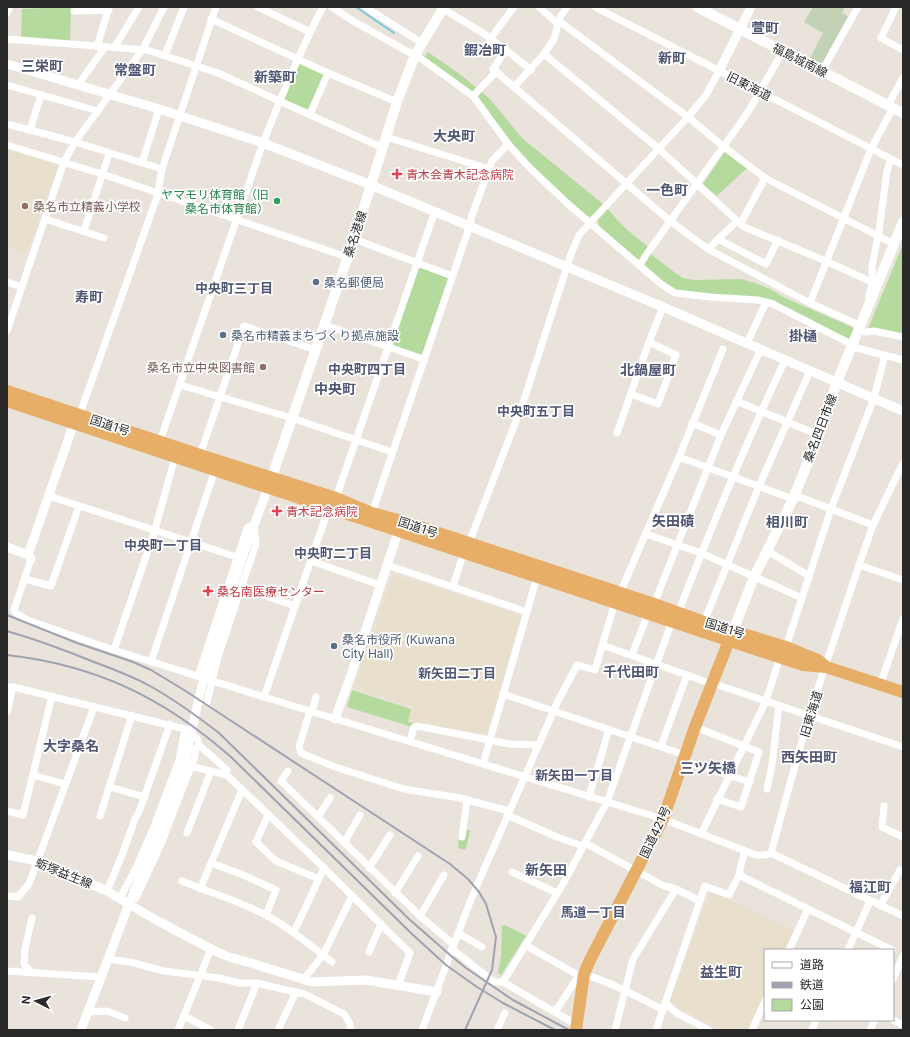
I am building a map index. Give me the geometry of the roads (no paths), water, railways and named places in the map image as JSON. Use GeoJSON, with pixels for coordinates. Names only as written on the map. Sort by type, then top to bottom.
{"type":"FeatureCollection","features":[{"type":"Feature","properties":{"kind":"highway","name":"国道1号"},"geometry":{"type":"LineString","coordinates":[[7,391],[175,457],[216,470],[270,483],[333,503],[783,652],[803,665],[826,667],[903,692]]}},
{"type":"Feature","properties":{"kind":"highway","name":"国道1号"},"geometry":{"type":"LineString","coordinates":[[7,401],[160,441],[270,483]]}},
{"type":"Feature","properties":{"kind":"highway","name":"国道1号"},"geometry":{"type":"LineString","coordinates":[[333,503],[372,513],[400,526]]}},
{"type":"Feature","properties":{"kind":"highway","name":"国道1号"},"geometry":{"type":"LineString","coordinates":[[466,548],[538,576],[618,598]]}},
{"type":"Feature","properties":{"kind":"highway","name":"国道1号"},"geometry":{"type":"LineString","coordinates":[[675,617],[704,622],[731,635]]}},
{"type":"Feature","properties":{"kind":"highway","name":"国道421号"},"geometry":{"type":"LineString","coordinates":[[577,1028],[584,975],[663,819],[695,727],[731,635]]}},
{"type":"Feature","properties":{"kind":"main road","name":"福島城南線"},"geometry":{"type":"LineString","coordinates":[[697,7],[903,113]]}},
{"type":"Feature","properties":{"kind":"main road","name":"桑名港線"},"geometry":{"type":"LineString","coordinates":[[270,483],[354,239],[397,102],[415,55],[442,8]]}},
{"type":"Feature","properties":{"kind":"main road","name":"桑名四日市線"},"geometry":{"type":"LineString","coordinates":[[731,635],[754,577],[793,497],[819,435],[837,382],[853,346],[863,329],[865,314],[875,283],[898,239],[903,222]]}},
{"type":"Feature","properties":{"kind":"street"},"geometry":{"type":"LineString","coordinates":[[7,13],[10,7]]}},
{"type":"Feature","properties":{"kind":"street"},"geometry":{"type":"LineString","coordinates":[[114,48],[139,7]]}},
{"type":"Feature","properties":{"kind":"street"},"geometry":{"type":"LineString","coordinates":[[7,331],[64,162],[75,142],[143,49],[164,7]]}},
{"type":"Feature","properties":{"kind":"street"},"geometry":{"type":"LineString","coordinates":[[165,55],[184,7]]}},
{"type":"Feature","properties":{"kind":"street"},"geometry":{"type":"LineString","coordinates":[[216,7],[162,169],[154,204],[49,496],[14,610],[17,614],[30,621],[151,662],[663,819],[745,852],[756,855],[766,855],[771,853],[903,916]]}},
{"type":"Feature","properties":{"kind":"street"},"geometry":{"type":"LineString","coordinates":[[258,7],[310,32]]}},
{"type":"Feature","properties":{"kind":"street"},"geometry":{"type":"LineString","coordinates":[[160,441],[264,143],[280,101],[310,32],[323,7]]}},
{"type":"Feature","properties":{"kind":"street"},"geometry":{"type":"LineString","coordinates":[[332,7],[353,21],[415,55],[473,96],[508,144],[551,188],[661,284],[675,292],[773,304],[853,346],[903,360]]}},
{"type":"Feature","properties":{"kind":"street"},"geometry":{"type":"LineString","coordinates":[[366,7],[422,43]]}},
{"type":"Feature","properties":{"kind":"street"},"geometry":{"type":"LineString","coordinates":[[490,39],[514,7]]}},
{"type":"Feature","properties":{"kind":"street"},"geometry":{"type":"LineString","coordinates":[[539,7],[688,117],[765,178],[878,236],[898,239]]}},
{"type":"Feature","properties":{"kind":"street"},"geometry":{"type":"LineString","coordinates":[[514,87],[544,54],[554,39],[560,17],[568,7]]}},
{"type":"Feature","properties":{"kind":"street","name":"旧東海道"},"geometry":{"type":"LineString","coordinates":[[595,7],[903,165]]}},
{"type":"Feature","properties":{"kind":"street"},"geometry":{"type":"LineString","coordinates":[[453,586],[466,548],[524,400],[571,254],[579,236],[688,117],[706,95],[751,7]]}},
{"type":"Feature","properties":{"kind":"street"},"geometry":{"type":"LineString","coordinates":[[822,71],[858,7]]}},
{"type":"Feature","properties":{"kind":"street"},"geometry":{"type":"LineString","coordinates":[[896,7],[881,38],[903,50]]}},
{"type":"Feature","properties":{"kind":"street"},"geometry":{"type":"LineString","coordinates":[[74,11],[109,8],[101,47],[78,85]]}},
{"type":"Feature","properties":{"kind":"street"},"geometry":{"type":"LineString","coordinates":[[442,8],[506,50],[531,70]]}},
{"type":"Feature","properties":{"kind":"street"},"geometry":{"type":"LineString","coordinates":[[212,19],[298,60],[397,102]]}},
{"type":"Feature","properties":{"kind":"street"},"geometry":{"type":"LineString","coordinates":[[7,39],[143,49],[165,55],[218,73],[383,148]]}},
{"type":"Feature","properties":{"kind":"street"},"geometry":{"type":"LineString","coordinates":[[506,50],[493,69],[496,72],[628,183],[670,221],[708,249],[810,303],[863,329],[903,337]]}},
{"type":"Feature","properties":{"kind":"street"},"geometry":{"type":"LineString","coordinates":[[640,265],[748,112],[782,51]]}},
{"type":"Feature","properties":{"kind":"street"},"geometry":{"type":"LineString","coordinates":[[544,54],[659,149],[698,183],[744,227],[826,260],[875,283]]}},
{"type":"Feature","properties":{"kind":"street"},"geometry":{"type":"LineString","coordinates":[[7,64],[159,109],[264,143],[371,184],[663,307],[903,411]]}},
{"type":"Feature","properties":{"kind":"street"},"geometry":{"type":"LineString","coordinates":[[473,96],[496,72]]}},
{"type":"Feature","properties":{"kind":"street"},"geometry":{"type":"LineString","coordinates":[[310,114],[328,73]]}},
{"type":"Feature","properties":{"kind":"street"},"geometry":{"type":"LineString","coordinates":[[810,303],[871,149],[903,78]]}},
{"type":"Feature","properties":{"kind":"street"},"geometry":{"type":"LineString","coordinates":[[7,85],[98,111]]}},
{"type":"Feature","properties":{"kind":"street"},"geometry":{"type":"LineString","coordinates":[[30,130],[41,95]]}},
{"type":"Feature","properties":{"kind":"street"},"geometry":{"type":"LineString","coordinates":[[142,164],[159,109]]}},
{"type":"Feature","properties":{"kind":"street"},"geometry":{"type":"LineString","coordinates":[[7,124],[75,142],[109,154],[162,169]]}},
{"type":"Feature","properties":{"kind":"street"},"geometry":{"type":"LineString","coordinates":[[386,137],[490,169]]}},
{"type":"Feature","properties":{"kind":"street"},"geometry":{"type":"LineString","coordinates":[[372,513],[423,359],[470,225],[471,218],[492,161],[508,144]]}},
{"type":"Feature","properties":{"kind":"street"},"geometry":{"type":"LineString","coordinates":[[7,145],[102,174],[348,257]]}},
{"type":"Feature","properties":{"kind":"street"},"geometry":{"type":"LineString","coordinates":[[84,231],[109,154]]}},
{"type":"Feature","properties":{"kind":"street"},"geometry":{"type":"LineString","coordinates":[[875,283],[872,266],[878,236],[887,171],[891,159]]}},
{"type":"Feature","properties":{"kind":"street"},"geometry":{"type":"LineString","coordinates":[[708,249],[739,222],[765,178]]}},
{"type":"Feature","properties":{"kind":"street"},"geometry":{"type":"LineString","coordinates":[[264,697],[311,561],[356,440],[435,211]]}},
{"type":"Feature","properties":{"kind":"street"},"geometry":{"type":"LineString","coordinates":[[45,219],[104,238]]}},
{"type":"Feature","properties":{"kind":"street"},"geometry":{"type":"LineString","coordinates":[[354,239],[452,276]]}},
{"type":"Feature","properties":{"kind":"street"},"geometry":{"type":"LineString","coordinates":[[718,239],[766,264],[778,240]]}},
{"type":"Feature","properties":{"kind":"street"},"geometry":{"type":"LineString","coordinates":[[7,282],[22,287]]}},
{"type":"Feature","properties":{"kind":"street"},"geometry":{"type":"LineString","coordinates":[[747,343],[766,302]]}},
{"type":"Feature","properties":{"kind":"street"},"geometry":{"type":"LineString","coordinates":[[617,433],[663,307]]}},
{"type":"Feature","properties":{"kind":"street"},"geometry":{"type":"LineString","coordinates":[[325,325],[423,359]]}},
{"type":"Feature","properties":{"kind":"street"},"geometry":{"type":"LineString","coordinates":[[200,455],[244,326],[316,350]]}},
{"type":"Feature","properties":{"kind":"street"},"geometry":{"type":"LineString","coordinates":[[631,394],[658,404],[676,355],[649,342]]}},
{"type":"Feature","properties":{"kind":"street"},"geometry":{"type":"LineString","coordinates":[[422,1030],[466,912],[553,711],[577,665],[595,670],[618,598],[679,457],[723,349]]}},
{"type":"Feature","properties":{"kind":"street"},"geometry":{"type":"LineString","coordinates":[[632,655],[721,435],[761,349]]}},
{"type":"Feature","properties":{"kind":"street"},"geometry":{"type":"LineString","coordinates":[[701,834],[766,701],[831,509],[874,398],[885,355]]}},
{"type":"Feature","properties":{"kind":"street"},"geometry":{"type":"LineString","coordinates":[[503,982],[557,893],[607,802],[675,617],[761,411],[785,360]]}},
{"type":"Feature","properties":{"kind":"street"},"geometry":{"type":"LineString","coordinates":[[704,622],[726,564],[810,371]]}},
{"type":"Feature","properties":{"kind":"street"},"geometry":{"type":"LineString","coordinates":[[180,385],[292,418],[392,452]]}},
{"type":"Feature","properties":{"kind":"street"},"geometry":{"type":"LineString","coordinates":[[736,401],[819,435]]}},
{"type":"Feature","properties":{"kind":"street"},"geometry":{"type":"LineString","coordinates":[[692,424],[721,435]]}},
{"type":"Feature","properties":{"kind":"street"},"geometry":{"type":"LineString","coordinates":[[114,650],[155,530],[175,457]]}},
{"type":"Feature","properties":{"kind":"street"},"geometry":{"type":"LineString","coordinates":[[679,457],[759,486],[873,524]]}},
{"type":"Feature","properties":{"kind":"street","name":"旧東海道"},"geometry":{"type":"LineString","coordinates":[[771,853],[809,716],[859,565],[873,524],[903,463]]}},
{"type":"Feature","properties":{"kind":"street"},"geometry":{"type":"LineString","coordinates":[[151,662],[216,470]]}},
{"type":"Feature","properties":{"kind":"street"},"geometry":{"type":"LineString","coordinates":[[198,676],[241,554],[270,483]]}},
{"type":"Feature","properties":{"kind":"street"},"geometry":{"type":"LineString","coordinates":[[49,496],[191,542],[241,554]]}},
{"type":"Feature","properties":{"kind":"street"},"geometry":{"type":"LineString","coordinates":[[25,578],[51,586],[79,506]]}},
{"type":"Feature","properties":{"kind":"street"},"geometry":{"type":"LineString","coordinates":[[207,702],[218,656],[256,544],[254,524]]}},
{"type":"Feature","properties":{"kind":"street"},"geometry":{"type":"LineString","coordinates":[[335,719],[400,526]]}},
{"type":"Feature","properties":{"kind":"street"},"geometry":{"type":"LineString","coordinates":[[646,534],[701,553],[802,598]]}},
{"type":"Feature","properties":{"kind":"street"},"geometry":{"type":"LineString","coordinates":[[7,548],[30,557]]}},
{"type":"Feature","properties":{"kind":"street"},"geometry":{"type":"LineString","coordinates":[[766,550],[809,576]]}},
{"type":"Feature","properties":{"kind":"street"},"geometry":{"type":"LineString","coordinates":[[187,765],[202,685],[241,554]]}},
{"type":"Feature","properties":{"kind":"street"},"geometry":{"type":"LineString","coordinates":[[311,561],[380,585]]}},
{"type":"Feature","properties":{"kind":"street"},"geometry":{"type":"LineString","coordinates":[[387,565],[527,612]]}},
{"type":"Feature","properties":{"kind":"street"},"geometry":{"type":"LineString","coordinates":[[859,565],[903,580]]}},
{"type":"Feature","properties":{"kind":"street"},"geometry":{"type":"LineString","coordinates":[[483,764],[489,739],[538,576]]}},
{"type":"Feature","properties":{"kind":"street"},"geometry":{"type":"LineString","coordinates":[[242,588],[295,606]]}},
{"type":"Feature","properties":{"kind":"street"},"geometry":{"type":"LineString","coordinates":[[880,685],[903,619]]}},
{"type":"Feature","properties":{"kind":"street"},"geometry":{"type":"LineString","coordinates":[[602,645],[903,747]]}},
{"type":"Feature","properties":{"kind":"street"},"geometry":{"type":"LineString","coordinates":[[661,746],[687,675]]}},
{"type":"Feature","properties":{"kind":"street"},"geometry":{"type":"LineString","coordinates":[[7,712],[10,687],[185,728],[196,738],[199,745],[227,770],[224,774]]}},
{"type":"Feature","properties":{"kind":"street"},"geometry":{"type":"LineString","coordinates":[[503,694],[661,746],[684,758],[729,776],[750,782]]}},
{"type":"Feature","properties":{"kind":"street"},"geometry":{"type":"LineString","coordinates":[[7,812],[23,815],[52,696]]}},
{"type":"Feature","properties":{"kind":"street"},"geometry":{"type":"LineString","coordinates":[[316,697],[299,747],[301,753],[365,778],[404,789],[467,800],[508,813],[557,837],[584,845],[636,870],[664,886],[676,889],[700,901]]}},
{"type":"Feature","properties":{"kind":"street"},"geometry":{"type":"LineString","coordinates":[[767,789],[779,706]]}},
{"type":"Feature","properties":{"kind":"street"},"geometry":{"type":"LineString","coordinates":[[7,896],[18,897],[29,884],[94,707]]}},
{"type":"Feature","properties":{"kind":"street"},"geometry":{"type":"LineString","coordinates":[[100,816],[132,715]]}},
{"type":"Feature","properties":{"kind":"street"},"geometry":{"type":"LineString","coordinates":[[106,891],[145,797],[170,724]]}},
{"type":"Feature","properties":{"kind":"street"},"geometry":{"type":"LineString","coordinates":[[410,741],[414,727],[417,726],[510,744],[538,746]]}},
{"type":"Feature","properties":{"kind":"street"},"geometry":{"type":"LineString","coordinates":[[695,727],[758,752],[773,755]]}},
{"type":"Feature","properties":{"kind":"street"},"geometry":{"type":"LineString","coordinates":[[120,898],[136,868],[153,829],[178,760],[185,728]]}},
{"type":"Feature","properties":{"kind":"street"},"geometry":{"type":"LineString","coordinates":[[589,797],[609,729]]}},
{"type":"Feature","properties":{"kind":"street"},"geometry":{"type":"LineString","coordinates":[[82,1030],[108,959],[187,765],[199,745]]}},
{"type":"Feature","properties":{"kind":"street"},"geometry":{"type":"LineString","coordinates":[[718,798],[742,807],[758,752]]}},
{"type":"Feature","properties":{"kind":"street"},"geometry":{"type":"LineString","coordinates":[[187,765],[227,775],[410,953],[400,980]]}},
{"type":"Feature","properties":{"kind":"street"},"geometry":{"type":"LineString","coordinates":[[288,770],[281,781],[369,868],[453,947],[494,982],[503,982],[556,1012],[577,1028]]}},
{"type":"Feature","properties":{"kind":"street"},"geometry":{"type":"LineString","coordinates":[[187,833],[211,771]]}},
{"type":"Feature","properties":{"kind":"street"},"geometry":{"type":"LineString","coordinates":[[33,775],[65,784]]}},
{"type":"Feature","properties":{"kind":"street"},"geometry":{"type":"LineString","coordinates":[[110,787],[145,797]]}},
{"type":"Feature","properties":{"kind":"street"},"geometry":{"type":"LineString","coordinates":[[200,889],[242,790]]}},
{"type":"Feature","properties":{"kind":"street"},"geometry":{"type":"LineString","coordinates":[[318,817],[330,798]]}},
{"type":"Feature","properties":{"kind":"street"},"geometry":{"type":"LineString","coordinates":[[462,837],[467,800]]}},
{"type":"Feature","properties":{"kind":"street"},"geometry":{"type":"LineString","coordinates":[[884,806],[882,827],[903,836]]}},
{"type":"Feature","properties":{"kind":"street"},"geometry":{"type":"LineString","coordinates":[[268,815],[256,842],[276,862],[319,879]]}},
{"type":"Feature","properties":{"kind":"street"},"geometry":{"type":"LineString","coordinates":[[344,843],[360,815]]}},
{"type":"Feature","properties":{"kind":"street"},"geometry":{"type":"LineString","coordinates":[[369,868],[390,835]]}},
{"type":"Feature","properties":{"kind":"street"},"geometry":{"type":"LineString","coordinates":[[656,1030],[705,886],[729,895],[740,875],[740,864],[745,852]]}},
{"type":"Feature","properties":{"kind":"street","name":"蛎塚益生線"},"geometry":{"type":"LineString","coordinates":[[7,854],[37,861],[106,891],[156,920],[211,949],[230,957],[312,982],[350,980],[377,981],[436,992]]}},
{"type":"Feature","properties":{"kind":"street"},"geometry":{"type":"LineString","coordinates":[[395,893],[418,856]]}},
{"type":"Feature","properties":{"kind":"street"},"geometry":{"type":"LineString","coordinates":[[211,863],[245,875],[276,890],[266,915]]}},
{"type":"Feature","properties":{"kind":"street"},"geometry":{"type":"LineString","coordinates":[[294,932],[324,868]]}},
{"type":"Feature","properties":{"kind":"street"},"geometry":{"type":"LineString","coordinates":[[880,906],[900,870]]}},
{"type":"Feature","properties":{"kind":"street"},"geometry":{"type":"LineString","coordinates":[[512,872],[557,893]]}},
{"type":"Feature","properties":{"kind":"street"},"geometry":{"type":"LineString","coordinates":[[420,916],[444,875]]}},
{"type":"Feature","properties":{"kind":"street"},"geometry":{"type":"LineString","coordinates":[[740,875],[891,949]]}},
{"type":"Feature","properties":{"kind":"street"},"geometry":{"type":"LineString","coordinates":[[182,881],[266,915],[294,932],[332,962]]}},
{"type":"Feature","properties":{"kind":"street"},"geometry":{"type":"LineString","coordinates":[[615,1030],[633,959],[676,889]]}},
{"type":"Feature","properties":{"kind":"street"},"geometry":{"type":"LineString","coordinates":[[303,980],[323,955],[352,896]]}},
{"type":"Feature","properties":{"kind":"street"},"geometry":{"type":"LineString","coordinates":[[848,949],[870,901]]}},
{"type":"Feature","properties":{"kind":"street"},"geometry":{"type":"LineString","coordinates":[[789,949],[808,909]]}},
{"type":"Feature","properties":{"kind":"street"},"geometry":{"type":"LineString","coordinates":[[32,918],[25,949],[24,964],[32,973]]}},
{"type":"Feature","properties":{"kind":"street"},"geometry":{"type":"LineString","coordinates":[[369,952],[381,924]]}},
{"type":"Feature","properties":{"kind":"street"},"geometry":{"type":"LineString","coordinates":[[458,933],[482,947]]}},
{"type":"Feature","properties":{"kind":"street"},"geometry":{"type":"LineString","coordinates":[[525,945],[576,974],[584,975],[664,1006],[709,1030]]}},
{"type":"Feature","properties":{"kind":"street"},"geometry":{"type":"LineString","coordinates":[[178,1030],[211,949]]}},
{"type":"Feature","properties":{"kind":"street"},"geometry":{"type":"LineString","coordinates":[[894,950],[903,955],[894,977]]}},
{"type":"Feature","properties":{"kind":"street"},"geometry":{"type":"LineString","coordinates":[[108,959],[130,962],[164,971],[219,978],[239,983],[258,982],[304,994],[344,1014],[350,1024],[350,1030]]}},
{"type":"Feature","properties":{"kind":"street"},"geometry":{"type":"LineString","coordinates":[[7,971],[102,977]]}},
{"type":"Feature","properties":{"kind":"street"},"geometry":{"type":"LineString","coordinates":[[556,1012],[576,980],[584,975]]}},
{"type":"Feature","properties":{"kind":"street"},"geometry":{"type":"LineString","coordinates":[[238,1030],[258,982]]}},
{"type":"Feature","properties":{"kind":"street"},"geometry":{"type":"LineString","coordinates":[[278,1030],[296,992]]}},
{"type":"Feature","properties":{"kind":"street"},"geometry":{"type":"LineString","coordinates":[[752,1030],[764,1003]]}},
{"type":"Feature","properties":{"kind":"street"},"geometry":{"type":"LineString","coordinates":[[88,1012],[107,1011],[125,1018]]}},
{"type":"Feature","properties":{"kind":"street"},"geometry":{"type":"LineString","coordinates":[[497,1030],[505,1013]]}},
{"type":"Feature","properties":{"kind":"street"},"geometry":{"type":"LineString","coordinates":[[184,1016],[211,1030]]}},
{"type":"Feature","properties":{"kind":"street"},"geometry":{"type":"LineString","coordinates":[[894,1020],[903,1025]]}},
{"type":"Feature","properties":{"kind":"street"},"geometry":{"type":"LineString","coordinates":[[870,1030],[874,1021]]}},
{"type":"Feature","properties":{"kind":"waterway"},"geometry":{"type":"LineString","coordinates":[[356,7],[394,33]]}},
{"type":"Feature","properties":{"kind":"railway"},"geometry":{"type":"LineString","coordinates":[[7,615],[151,670],[450,864],[468,879],[479,892],[486,904],[496,937],[492,970],[465,1030]]}},
{"type":"Feature","properties":{"kind":"railway"},"geometry":{"type":"LineString","coordinates":[[7,631],[62,649],[143,682],[194,714],[219,733],[409,919],[450,955],[466,968],[513,1000],[569,1030]]}},
{"type":"Feature","properties":{"kind":"railway"},"geometry":{"type":"LineString","coordinates":[[7,655],[70,667],[99,676],[154,701],[180,718],[206,736],[231,757],[412,934],[446,965],[503,1003],[555,1030]]}},
{"type":"Feature","properties":{"kind":"place","name":"青木会青木記念病院"},"geometry":{"type":"Point","coordinates":[397,174]}},
{"type":"Feature","properties":{"kind":"place","name":"ヤマモリ体育館（旧 桑名市体育館）"},"geometry":{"type":"Point","coordinates":[277,201]}},
{"type":"Feature","properties":{"kind":"place","name":"桑名市立精義小学校"},"geometry":{"type":"Point","coordinates":[25,206]}},
{"type":"Feature","properties":{"kind":"place","name":"桑名郵便局"},"geometry":{"type":"Point","coordinates":[316,282]}},
{"type":"Feature","properties":{"kind":"place","name":"桑名市精義まちづくり拠点施設"},"geometry":{"type":"Point","coordinates":[223,335]}},
{"type":"Feature","properties":{"kind":"place","name":"桑名市立中央図書館"},"geometry":{"type":"Point","coordinates":[263,367]}},
{"type":"Feature","properties":{"kind":"place","name":"青木記念病院"},"geometry":{"type":"Point","coordinates":[277,511]}},
{"type":"Feature","properties":{"kind":"place","name":"桑名南医療センター"},"geometry":{"type":"Point","coordinates":[208,591]}},
{"type":"Feature","properties":{"kind":"place","name":"桑名市役所 (Kuwana City Hall)"},"geometry":{"type":"Point","coordinates":[334,646]}},
{"type":"Feature","properties":{"kind":"district","name":"萱町"},"geometry":{"type":"Point","coordinates":[765,27]}},
{"type":"Feature","properties":{"kind":"district","name":"鍜冶町"},"geometry":{"type":"Point","coordinates":[485,49]}},
{"type":"Feature","properties":{"kind":"district","name":"新町"},"geometry":{"type":"Point","coordinates":[672,57]}},
{"type":"Feature","properties":{"kind":"district","name":"三栄町"},"geometry":{"type":"Point","coordinates":[42,65]}},
{"type":"Feature","properties":{"kind":"district","name":"常盤町"},"geometry":{"type":"Point","coordinates":[135,69]}},
{"type":"Feature","properties":{"kind":"district","name":"新築町"},"geometry":{"type":"Point","coordinates":[275,76]}},
{"type":"Feature","properties":{"kind":"district","name":"大央町"},"geometry":{"type":"Point","coordinates":[454,135]}},
{"type":"Feature","properties":{"kind":"district","name":"一色町"},"geometry":{"type":"Point","coordinates":[667,189]}},
{"type":"Feature","properties":{"kind":"district","name":"中央町三丁目"},"geometry":{"type":"Point","coordinates":[234,288]}},
{"type":"Feature","properties":{"kind":"district","name":"寿町"},"geometry":{"type":"Point","coordinates":[89,296]}},
{"type":"Feature","properties":{"kind":"district","name":"掛樋"},"geometry":{"type":"Point","coordinates":[803,335]}},
{"type":"Feature","properties":{"kind":"district","name":"中央町四丁目"},"geometry":{"type":"Point","coordinates":[367,369]}},
{"type":"Feature","properties":{"kind":"district","name":"北鍋屋町"},"geometry":{"type":"Point","coordinates":[648,369]}},
{"type":"Feature","properties":{"kind":"district","name":"中央町"},"geometry":{"type":"Point","coordinates":[335,388]}},
{"type":"Feature","properties":{"kind":"district","name":"中央町五丁目"},"geometry":{"type":"Point","coordinates":[536,411]}},
{"type":"Feature","properties":{"kind":"district","name":"矢田磧"},"geometry":{"type":"Point","coordinates":[673,520]}},
{"type":"Feature","properties":{"kind":"district","name":"相川町"},"geometry":{"type":"Point","coordinates":[787,521]}},
{"type":"Feature","properties":{"kind":"district","name":"中央町一丁目"},"geometry":{"type":"Point","coordinates":[163,545]}},
{"type":"Feature","properties":{"kind":"district","name":"中央町二丁目"},"geometry":{"type":"Point","coordinates":[333,553]}},
{"type":"Feature","properties":{"kind":"district","name":"千代田町"},"geometry":{"type":"Point","coordinates":[631,671]}},
{"type":"Feature","properties":{"kind":"district","name":"新矢田二丁目"},"geometry":{"type":"Point","coordinates":[457,673]}},
{"type":"Feature","properties":{"kind":"district","name":"大字桑名"},"geometry":{"type":"Point","coordinates":[71,745]}},
{"type":"Feature","properties":{"kind":"district","name":"西矢田町"},"geometry":{"type":"Point","coordinates":[809,756]}},
{"type":"Feature","properties":{"kind":"district","name":"三ツ矢橋"},"geometry":{"type":"Point","coordinates":[708,767]}},
{"type":"Feature","properties":{"kind":"district","name":"新矢田一丁目"},"geometry":{"type":"Point","coordinates":[574,775]}},
{"type":"Feature","properties":{"kind":"district","name":"新矢田"},"geometry":{"type":"Point","coordinates":[546,869]}},
{"type":"Feature","properties":{"kind":"district","name":"福江町"},"geometry":{"type":"Point","coordinates":[870,886]}},
{"type":"Feature","properties":{"kind":"district","name":"馬道一丁目"},"geometry":{"type":"Point","coordinates":[593,912]}},
{"type":"Feature","properties":{"kind":"district","name":"益生町"},"geometry":{"type":"Point","coordinates":[721,971]}}]}
